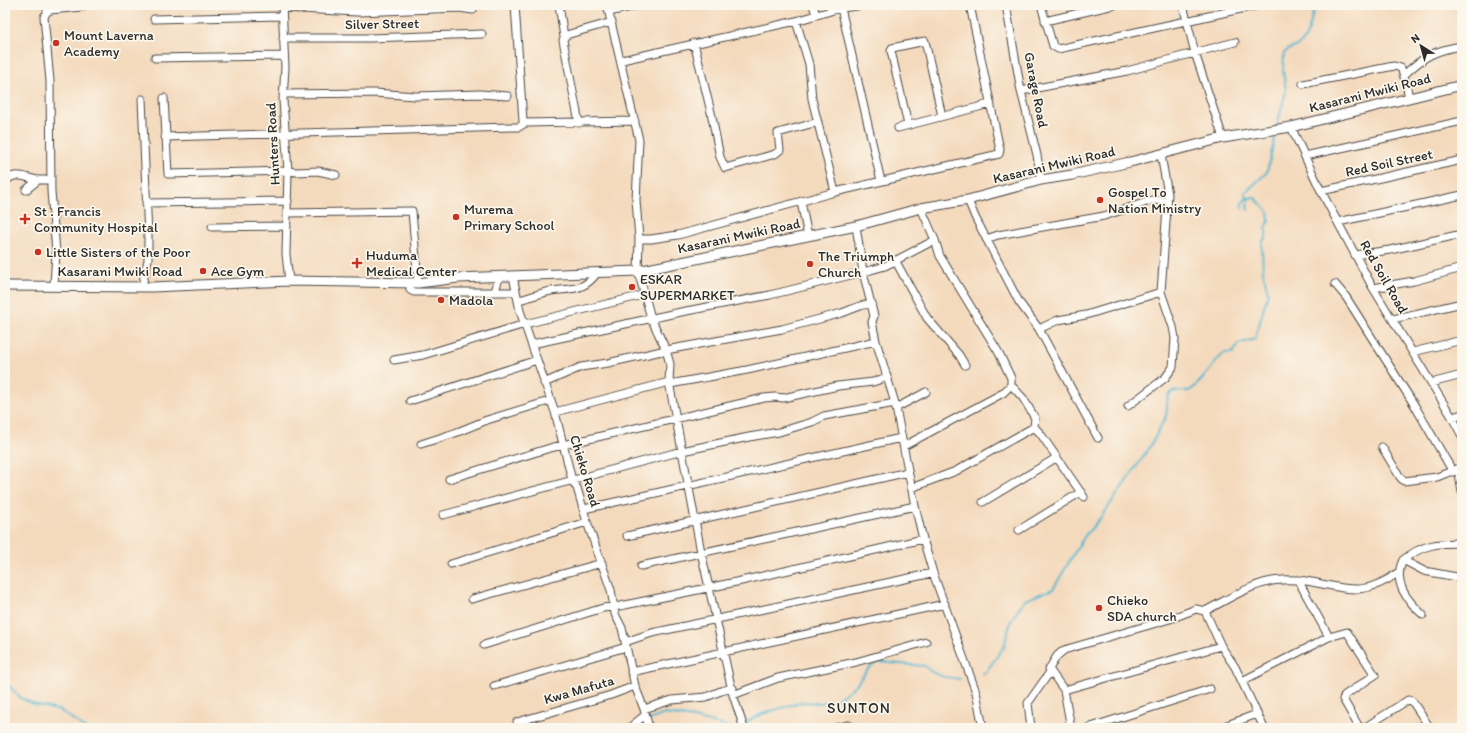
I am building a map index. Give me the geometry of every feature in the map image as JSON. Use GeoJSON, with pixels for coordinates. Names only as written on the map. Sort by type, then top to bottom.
{"type":"FeatureCollection","features":[{"type":"Feature","properties":{"kind":"main road","name":"Kasarani Mwiki Road"},"geometry":{"type":"LineString","coordinates":[[5,286],[142,286],[289,281],[414,282],[458,278],[638,271],[856,226],[921,208],[968,200],[1041,180],[1072,176],[1161,155],[1223,138],[1291,127],[1462,85]]}},
{"type":"Feature","properties":{"kind":"street"},"geometry":{"type":"LineString","coordinates":[[54,286],[56,252],[51,180],[50,81],[44,17],[50,10],[81,8],[84,5]]}},
{"type":"Feature","properties":{"kind":"street"},"geometry":{"type":"LineString","coordinates":[[515,5],[523,121],[525,123]]}},
{"type":"Feature","properties":{"kind":"street"},"geometry":{"type":"LineString","coordinates":[[559,5],[564,37],[564,51],[579,123]]}},
{"type":"Feature","properties":{"kind":"street"},"geometry":{"type":"LineString","coordinates":[[639,5],[608,8],[616,45],[622,60],[639,140],[636,200],[639,239],[638,271],[643,295],[651,318],[666,350],[670,364],[669,383],[701,552],[733,692],[740,720],[744,728]]}},
{"type":"Feature","properties":{"kind":"street"},"geometry":{"type":"LineString","coordinates":[[813,5],[816,15]]}},
{"type":"Feature","properties":{"kind":"street"},"geometry":{"type":"LineString","coordinates":[[622,60],[796,21],[841,8],[864,5]]}},
{"type":"Feature","properties":{"kind":"street"},"geometry":{"type":"LineString","coordinates":[[639,239],[651,239],[678,235],[835,192],[999,154],[1000,150],[990,104],[983,60],[970,5]]}},
{"type":"Feature","properties":{"kind":"street","name":"Garage Road"},"geometry":{"type":"LineString","coordinates":[[1006,5],[1021,91],[1037,154],[1041,180]]}},
{"type":"Feature","properties":{"kind":"street"},"geometry":{"type":"LineString","coordinates":[[1041,5],[1053,46],[1058,49],[1188,22],[1259,5]]}},
{"type":"Feature","properties":{"kind":"street"},"geometry":{"type":"LineString","coordinates":[[1045,21],[1114,5]]}},
{"type":"Feature","properties":{"kind":"street"},"geometry":{"type":"LineString","coordinates":[[1183,5],[1195,53],[1223,138]]}},
{"type":"Feature","properties":{"kind":"street"},"geometry":{"type":"LineString","coordinates":[[154,19],[282,10],[358,12],[459,8],[473,10]]}},
{"type":"Feature","properties":{"kind":"street"},"geometry":{"type":"LineString","coordinates":[[841,8],[881,181]]}},
{"type":"Feature","properties":{"kind":"street","name":"Hunters Road"},"geometry":{"type":"LineString","coordinates":[[282,10],[284,56],[283,94],[288,170],[286,254],[289,281]]}},
{"type":"Feature","properties":{"kind":"street"},"geometry":{"type":"LineString","coordinates":[[796,21],[809,64],[812,99],[835,192]]}},
{"type":"Feature","properties":{"kind":"street"},"geometry":{"type":"LineString","coordinates":[[564,37],[612,22]]}},
{"type":"Feature","properties":{"kind":"street","name":"Silver Street"},"geometry":{"type":"LineString","coordinates":[[283,38],[370,38],[482,34]]}},
{"type":"Feature","properties":{"kind":"street"},"geometry":{"type":"LineString","coordinates":[[908,125],[890,51],[892,48],[925,40],[942,116]]}},
{"type":"Feature","properties":{"kind":"street"},"geometry":{"type":"LineString","coordinates":[[1021,91],[1127,70],[1234,42]]}},
{"type":"Feature","properties":{"kind":"street"},"geometry":{"type":"LineString","coordinates":[[694,43],[712,112],[721,161],[725,168],[775,154],[780,150],[778,133],[818,122]]}},
{"type":"Feature","properties":{"kind":"street"},"geometry":{"type":"LineString","coordinates":[[1404,75],[1426,55],[1446,48],[1462,46]]}},
{"type":"Feature","properties":{"kind":"street"},"geometry":{"type":"LineString","coordinates":[[155,58],[284,56]]}},
{"type":"Feature","properties":{"kind":"street"},"geometry":{"type":"LineString","coordinates":[[1303,84],[1394,66],[1401,68],[1409,98]]}},
{"type":"Feature","properties":{"kind":"street"},"geometry":{"type":"LineString","coordinates":[[283,94],[375,93],[415,96],[480,94],[508,96]]}},
{"type":"Feature","properties":{"kind":"street"},"geometry":{"type":"LineString","coordinates":[[164,98],[167,172],[170,174],[288,170],[336,175]]}},
{"type":"Feature","properties":{"kind":"street"},"geometry":{"type":"LineString","coordinates":[[142,99],[148,260],[142,286]]}},
{"type":"Feature","properties":{"kind":"street"},"geometry":{"type":"LineString","coordinates":[[898,128],[990,104]]}},
{"type":"Feature","properties":{"kind":"street"},"geometry":{"type":"LineString","coordinates":[[165,137],[519,127],[525,123],[635,121]]}},
{"type":"Feature","properties":{"kind":"street"},"geometry":{"type":"LineString","coordinates":[[1305,156],[1462,121]]}},
{"type":"Feature","properties":{"kind":"street","name":"Red Soil Road"},"geometry":{"type":"LineString","coordinates":[[1291,127],[1321,191],[1373,288],[1413,352],[1462,436]]}},
{"type":"Feature","properties":{"kind":"street"},"geometry":{"type":"LineString","coordinates":[[1128,406],[1165,378],[1173,367],[1175,338],[1173,327],[1161,292],[1166,201],[1168,190],[1161,155]]}},
{"type":"Feature","properties":{"kind":"street","name":"Red Soil Street"},"geometry":{"type":"LineString","coordinates":[[1321,191],[1462,160]]}},
{"type":"Feature","properties":{"kind":"street"},"geometry":{"type":"LineString","coordinates":[[5,183],[13,176],[30,177],[38,180],[51,180]]}},
{"type":"Feature","properties":{"kind":"street"},"geometry":{"type":"LineString","coordinates":[[26,190],[38,180]]}},
{"type":"Feature","properties":{"kind":"street"},"geometry":{"type":"LineString","coordinates":[[1338,222],[1462,195]]}},
{"type":"Feature","properties":{"kind":"street"},"geometry":{"type":"LineString","coordinates":[[968,200],[986,239],[1019,302],[1039,329],[1098,438]]}},
{"type":"Feature","properties":{"kind":"street"},"geometry":{"type":"LineString","coordinates":[[986,239],[998,235],[1104,216],[1153,200],[1166,201]]}},
{"type":"Feature","properties":{"kind":"street"},"geometry":{"type":"LineString","coordinates":[[146,203],[288,201]]}},
{"type":"Feature","properties":{"kind":"street"},"geometry":{"type":"LineString","coordinates":[[801,202],[808,236]]}},
{"type":"Feature","properties":{"kind":"street"},"geometry":{"type":"LineString","coordinates":[[904,446],[1004,393],[1011,385],[1011,378],[999,353],[946,268],[921,208]]}},
{"type":"Feature","properties":{"kind":"street"},"geometry":{"type":"LineString","coordinates":[[288,213],[412,211],[414,282],[411,291],[495,292],[529,298],[551,291],[568,291],[587,284],[597,273]]}},
{"type":"Feature","properties":{"kind":"street"},"geometry":{"type":"LineString","coordinates":[[212,227],[287,226]]}},
{"type":"Feature","properties":{"kind":"street"},"geometry":{"type":"LineString","coordinates":[[856,226],[863,272],[872,303],[874,316],[872,322],[876,341],[896,405],[911,488],[923,539],[933,573],[976,692],[983,728]]}},
{"type":"Feature","properties":{"kind":"street"},"geometry":{"type":"LineString","coordinates":[[1355,255],[1390,250],[1462,234]]}},
{"type":"Feature","properties":{"kind":"street"},"geometry":{"type":"LineString","coordinates":[[532,344],[651,318],[770,295],[863,272],[885,266],[935,240]]}},
{"type":"Feature","properties":{"kind":"street"},"geometry":{"type":"LineString","coordinates":[[895,260],[927,318],[959,355],[965,365]]}},
{"type":"Feature","properties":{"kind":"street"},"geometry":{"type":"LineString","coordinates":[[1373,288],[1414,281],[1462,268]]}},
{"type":"Feature","properties":{"kind":"street","name":"Chieko Road"},"geometry":{"type":"LineString","coordinates":[[513,276],[525,324],[555,412],[572,480],[577,488],[587,522],[614,599],[614,606],[626,644],[631,672]]}},
{"type":"Feature","properties":{"kind":"street"},"geometry":{"type":"LineString","coordinates":[[495,292],[500,277]]}},
{"type":"Feature","properties":{"kind":"street"},"geometry":{"type":"LineString","coordinates":[[458,278],[461,291]]}},
{"type":"Feature","properties":{"kind":"street"},"geometry":{"type":"LineString","coordinates":[[445,279],[446,291]]}},
{"type":"Feature","properties":{"kind":"street"},"geometry":{"type":"LineString","coordinates":[[1335,284],[1346,297],[1457,470],[1462,492]]}},
{"type":"Feature","properties":{"kind":"street"},"geometry":{"type":"LineString","coordinates":[[1039,329],[1058,320],[1086,315],[1161,292]]}},
{"type":"Feature","properties":{"kind":"street"},"geometry":{"type":"LineString","coordinates":[[394,360],[423,355],[525,324],[643,295]]}},
{"type":"Feature","properties":{"kind":"street"},"geometry":{"type":"LineString","coordinates":[[544,383],[581,367],[608,363],[666,350],[782,328],[842,313],[872,303]]}},
{"type":"Feature","properties":{"kind":"street"},"geometry":{"type":"LineString","coordinates":[[1393,319],[1462,304]]}},
{"type":"Feature","properties":{"kind":"street"},"geometry":{"type":"LineString","coordinates":[[1413,352],[1462,340]]}},
{"type":"Feature","properties":{"kind":"street"},"geometry":{"type":"LineString","coordinates":[[555,412],[669,383],[747,370],[876,341]]}},
{"type":"Feature","properties":{"kind":"street"},"geometry":{"type":"LineString","coordinates":[[410,401],[537,360]]}},
{"type":"Feature","properties":{"kind":"street"},"geometry":{"type":"LineString","coordinates":[[1431,383],[1462,375]]}},
{"type":"Feature","properties":{"kind":"street"},"geometry":{"type":"LineString","coordinates":[[449,479],[563,445],[675,418],[764,398],[783,398],[838,386],[872,382],[888,377]]}},
{"type":"Feature","properties":{"kind":"street"},"geometry":{"type":"LineString","coordinates":[[1011,385],[1023,398],[1032,412],[1035,418],[1034,427]]}},
{"type":"Feature","properties":{"kind":"street"},"geometry":{"type":"LineString","coordinates":[[443,515],[682,451],[779,432],[812,422],[824,416],[896,405],[926,392]]}},
{"type":"Feature","properties":{"kind":"street"},"geometry":{"type":"LineString","coordinates":[[421,444],[455,433],[487,420],[550,401]]}},
{"type":"Feature","properties":{"kind":"street"},"geometry":{"type":"LineString","coordinates":[[1452,417],[1462,414]]}},
{"type":"Feature","properties":{"kind":"street"},"geometry":{"type":"LineString","coordinates":[[1019,530],[1082,494],[1040,433],[1034,427]]}},
{"type":"Feature","properties":{"kind":"street"},"geometry":{"type":"LineString","coordinates":[[911,488],[956,472],[1034,427]]}},
{"type":"Feature","properties":{"kind":"street"},"geometry":{"type":"LineString","coordinates":[[584,509],[901,438]]}},
{"type":"Feature","properties":{"kind":"street"},"geometry":{"type":"LineString","coordinates":[[1382,447],[1400,477],[1404,480],[1437,477],[1457,470]]}},
{"type":"Feature","properties":{"kind":"street"},"geometry":{"type":"LineString","coordinates":[[983,502],[1056,458]]}},
{"type":"Feature","properties":{"kind":"street"},"geometry":{"type":"LineString","coordinates":[[627,536],[908,472]]}},
{"type":"Feature","properties":{"kind":"street"},"geometry":{"type":"LineString","coordinates":[[641,566],[915,506]]}},
{"type":"Feature","properties":{"kind":"street"},"geometry":{"type":"LineString","coordinates":[[451,564],[587,522]]}},
{"type":"Feature","properties":{"kind":"street"},"geometry":{"type":"LineString","coordinates":[[484,644],[590,611],[709,587],[923,539]]}},
{"type":"Feature","properties":{"kind":"street"},"geometry":{"type":"LineString","coordinates":[[1423,615],[1409,602],[1400,583],[1399,572],[1403,560],[1411,553],[1435,543],[1462,543]]}},
{"type":"Feature","properties":{"kind":"street"},"geometry":{"type":"LineString","coordinates":[[1403,560],[1424,571],[1462,578]]}},
{"type":"Feature","properties":{"kind":"street"},"geometry":{"type":"LineString","coordinates":[[472,599],[602,563]]}},
{"type":"Feature","properties":{"kind":"street"},"geometry":{"type":"LineString","coordinates":[[1071,728],[1064,690],[1050,672],[1049,666],[1064,650],[1170,619],[1196,609],[1205,611],[1264,583],[1280,580],[1312,581],[1347,590],[1359,590],[1382,583],[1399,572]]}},
{"type":"Feature","properties":{"kind":"street"},"geometry":{"type":"LineString","coordinates":[[494,686],[626,644],[652,633],[933,573]]}},
{"type":"Feature","properties":{"kind":"street"},"geometry":{"type":"LineString","coordinates":[[1298,580],[1329,637]]}},
{"type":"Feature","properties":{"kind":"street"},"geometry":{"type":"LineString","coordinates":[[631,672],[945,604]]}},
{"type":"Feature","properties":{"kind":"street"},"geometry":{"type":"LineString","coordinates":[[1205,611],[1221,646],[1235,667],[1264,728]]}},
{"type":"Feature","properties":{"kind":"street"},"geometry":{"type":"LineString","coordinates":[[1242,681],[1329,637],[1347,632],[1375,675],[1346,695],[1343,699],[1359,727],[1364,728],[1408,700],[1412,701],[1430,728]]}},
{"type":"Feature","properties":{"kind":"street"},"geometry":{"type":"LineString","coordinates":[[629,728],[646,720],[672,700],[706,697],[720,691],[733,692],[778,678],[856,662],[926,642]]}},
{"type":"Feature","properties":{"kind":"street"},"geometry":{"type":"LineString","coordinates":[[1064,690],[1221,646]]}},
{"type":"Feature","properties":{"kind":"street","name":"Kwa Mafuta"},"geometry":{"type":"LineString","coordinates":[[516,722],[611,696],[635,686],[631,672]]}},
{"type":"Feature","properties":{"kind":"street"},"geometry":{"type":"LineString","coordinates":[[1031,728],[1028,703],[1050,672]]}},
{"type":"Feature","properties":{"kind":"street"},"geometry":{"type":"LineString","coordinates":[[635,686],[646,720]]}},
{"type":"Feature","properties":{"kind":"street"},"geometry":{"type":"LineString","coordinates":[[1088,728],[1210,689]]}},
{"type":"Feature","properties":{"kind":"street"},"geometry":{"type":"LineString","coordinates":[[1219,728],[1257,714]]}},
{"type":"Feature","properties":{"kind":"street"},"geometry":{"type":"LineString","coordinates":[[836,728],[849,725]]}},
{"type":"Feature","properties":{"kind":"waterway"},"geometry":{"type":"LineString","coordinates":[[1277,126],[1286,91],[1283,71],[1284,53],[1304,40],[1316,5]]}},
{"type":"Feature","properties":{"kind":"waterway"},"geometry":{"type":"LineString","coordinates":[[982,673],[985,673],[1004,647],[1011,621],[1021,605],[1025,600],[1053,589],[1084,537],[1102,516],[1150,447],[1166,416],[1168,396],[1174,391],[1188,391],[1192,389],[1224,353],[1233,353],[1238,344],[1255,339],[1268,293],[1263,272],[1262,242],[1266,238],[1266,229],[1269,220],[1268,211],[1254,197],[1247,198],[1245,193],[1267,172],[1276,132]]}},
{"type":"Feature","properties":{"kind":"waterway"},"geometry":{"type":"LineString","coordinates":[[1243,208],[1242,203],[1247,198]]}},
{"type":"Feature","properties":{"kind":"waterway"},"geometry":{"type":"LineString","coordinates":[[1248,210],[1247,206],[1249,198]]}},
{"type":"Feature","properties":{"kind":"waterway"},"geometry":{"type":"LineString","coordinates":[[745,723],[762,714],[801,702],[821,703],[836,700],[855,686],[868,669],[878,662],[925,666],[936,674],[960,679]]}},
{"type":"Feature","properties":{"kind":"waterway"},"geometry":{"type":"LineString","coordinates":[[5,682],[21,698],[33,704],[61,711],[85,728]]}},
{"type":"Feature","properties":{"kind":"waterway"},"geometry":{"type":"LineString","coordinates":[[649,720],[665,714],[694,718],[732,728]]}},
{"type":"Feature","properties":{"kind":"waterway"},"geometry":{"type":"LineString","coordinates":[[641,728],[646,723]]}},
{"type":"Feature","properties":{"kind":"place","name":"Mount Laverna Academy"},"geometry":{"type":"Point","coordinates":[56,43]}},
{"type":"Feature","properties":{"kind":"place","name":"Gospel To Nation Ministry"},"geometry":{"type":"Point","coordinates":[1100,200]}},
{"type":"Feature","properties":{"kind":"place","name":"Murema Primary School"},"geometry":{"type":"Point","coordinates":[456,217]}},
{"type":"Feature","properties":{"kind":"place","name":"St . Francis Community Hospital"},"geometry":{"type":"Point","coordinates":[25,219]}},
{"type":"Feature","properties":{"kind":"place","name":"Little Sisters of the Poor"},"geometry":{"type":"Point","coordinates":[38,252]}},
{"type":"Feature","properties":{"kind":"place","name":"Huduma Medical Center"},"geometry":{"type":"Point","coordinates":[357,263]}},
{"type":"Feature","properties":{"kind":"place","name":"The Triumph Church"},"geometry":{"type":"Point","coordinates":[810,264]}},
{"type":"Feature","properties":{"kind":"place","name":"Ace Gym"},"geometry":{"type":"Point","coordinates":[203,271]}},
{"type":"Feature","properties":{"kind":"place","name":"ESKAR SUPERMARKET"},"geometry":{"type":"Point","coordinates":[632,287]}},
{"type":"Feature","properties":{"kind":"place","name":"Madola"},"geometry":{"type":"Point","coordinates":[441,300]}},
{"type":"Feature","properties":{"kind":"place","name":"Chieko SDA church"},"geometry":{"type":"Point","coordinates":[1099,608]}},
{"type":"Feature","properties":{"kind":"district","name":"SUNTON"},"geometry":{"type":"Point","coordinates":[859,708]}}]}
